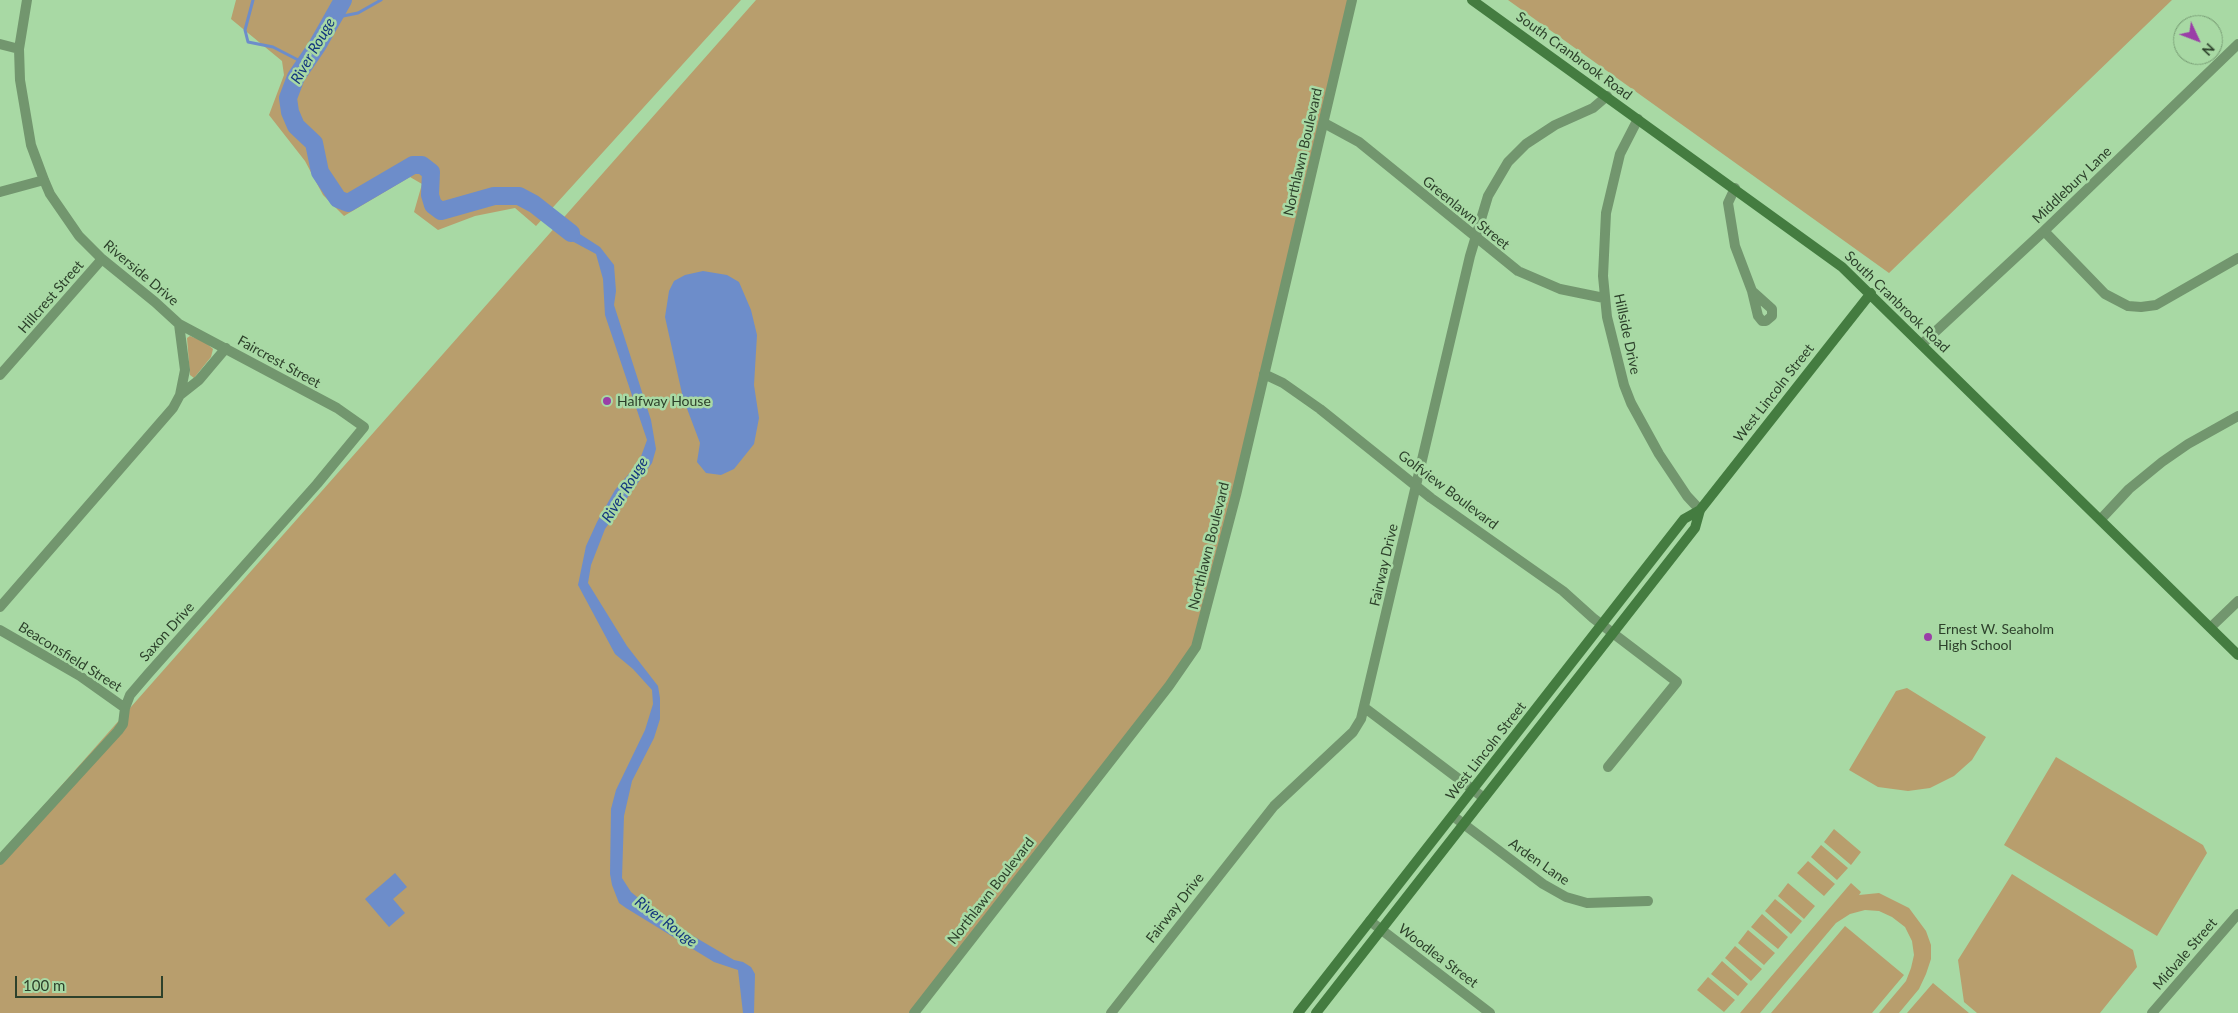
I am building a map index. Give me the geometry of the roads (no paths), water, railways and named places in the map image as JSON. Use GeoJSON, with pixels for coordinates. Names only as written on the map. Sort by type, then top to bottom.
{"type":"FeatureCollection","features":[{"type":"Feature","properties":{"kind":"street","name":"Riverside Drive"},"geometry":{"type":"LineString","coordinates":[[0,607],[173,408],[180,395],[185,370],[179,324],[102,259],[68,221],[44,180],[31,144],[24,111],[19,49],[27,0]]}},
{"type":"Feature","properties":{"kind":"street","name":"Northlawn Boulevard"},"geometry":{"type":"LineString","coordinates":[[914,1013],[1169,686],[1196,647],[1212,592],[1352,0]]}},
{"type":"Feature","properties":{"kind":"street","name":"South Cranbrook Road"},"geometry":{"type":"LineString","coordinates":[[1472,0],[1825,253],[1871,293],[2238,655]]}},
{"type":"Feature","properties":{"kind":"street"},"geometry":{"type":"LineString","coordinates":[[0,44],[19,49]]}},
{"type":"Feature","properties":{"kind":"street","name":"Middlebury Lane"},"geometry":{"type":"LineString","coordinates":[[1922,344],[2044,231],[2238,44]]}},
{"type":"Feature","properties":{"kind":"street","name":"Fairway Drive"},"geometry":{"type":"LineString","coordinates":[[1111,1013],[1263,819],[1286,794],[1353,732],[1365,708],[1475,237],[1492,186],[1518,151],[1545,130],[1592,108],[1607,96]]}},
{"type":"Feature","properties":{"kind":"street","name":"Hillside Drive"},"geometry":{"type":"LineString","coordinates":[[1638,119],[1620,154],[1611,189],[1604,250],[1604,298],[1613,347],[1631,403],[1659,454],[1687,496],[1700,510]]}},
{"type":"Feature","properties":{"kind":"street","name":"Greenlawn Street"},"geometry":{"type":"LineString","coordinates":[[1324,123],[1359,142],[1506,263],[1529,277],[1571,292],[1604,298]]}},
{"type":"Feature","properties":{"kind":"street"},"geometry":{"type":"LineString","coordinates":[[0,192],[44,180]]}},
{"type":"Feature","properties":{"kind":"street"},"geometry":{"type":"LineString","coordinates":[[1735,188],[1728,203],[1734,246],[1752,291]]}},
{"type":"Feature","properties":{"kind":"street"},"geometry":{"type":"LineString","coordinates":[[2044,231],[2105,294],[2128,306],[2141,307],[2156,304],[2238,258]]}},
{"type":"Feature","properties":{"kind":"street","name":"Hillcrest Street"},"geometry":{"type":"LineString","coordinates":[[0,376],[102,259]]}},
{"type":"Feature","properties":{"kind":"street","name":"West Lincoln Street"},"geometry":{"type":"LineString","coordinates":[[1298,1013],[1684,519],[1700,510],[1871,293]]}},
{"type":"Feature","properties":{"kind":"street","name":"Faircrest Street"},"geometry":{"type":"LineString","coordinates":[[179,324],[347,414],[364,427]]}},
{"type":"Feature","properties":{"kind":"street"},"geometry":{"type":"LineString","coordinates":[[180,395],[199,380],[226,348]]}},
{"type":"Feature","properties":{"kind":"street","name":"Golfview Boulevard"},"geometry":{"type":"LineString","coordinates":[[1264,374],[1292,388],[1417,486],[1547,580],[1612,633],[1677,682],[1608,767]]}},
{"type":"Feature","properties":{"kind":"street"},"geometry":{"type":"LineString","coordinates":[[2100,519],[2129,490],[2162,462],[2188,444],[2238,416]]}},
{"type":"Feature","properties":{"kind":"street","name":"Saxon Drive"},"geometry":{"type":"LineString","coordinates":[[0,860],[118,731],[123,724],[124,708],[130,696],[310,492],[364,427]]}},
{"type":"Feature","properties":{"kind":"street","name":"West Lincoln Street"},"geometry":{"type":"LineString","coordinates":[[1316,1013],[1695,528],[1700,510]]}},
{"type":"Feature","properties":{"kind":"street"},"geometry":{"type":"LineString","coordinates":[[2211,627],[2238,601]]}},
{"type":"Feature","properties":{"kind":"street","name":"Beaconsfield Street"},"geometry":{"type":"LineString","coordinates":[[0,630],[80,676],[124,708]]}},
{"type":"Feature","properties":{"kind":"street"},"geometry":{"type":"LineString","coordinates":[[1365,708],[1484,798]]}},
{"type":"Feature","properties":{"kind":"street","name":"Arden Lane"},"geometry":{"type":"LineString","coordinates":[[1453,816],[1543,884],[1566,897],[1595,903],[1648,901]]}},
{"type":"Feature","properties":{"kind":"street","name":"Midvale Street"},"geometry":{"type":"LineString","coordinates":[[2152,1013],[2238,915]]}},
{"type":"Feature","properties":{"kind":"street","name":"Woodlea Street"},"geometry":{"type":"LineString","coordinates":[[1370,921],[1490,1013]]}},
{"type":"Feature","properties":{"kind":"water","name":"River Rouge"},"geometry":{"type":"Polygon","coordinates":[[[555,218],[600,247],[614,265],[616,291],[614,305],[651,420],[656,449],[652,463],[605,529],[591,565],[588,583],[627,646],[658,686],[660,698],[660,719],[654,738],[632,781],[624,816],[622,878],[631,892],[664,919],[734,960],[743,962],[751,967],[755,974],[754,1013],[743,1013],[738,970],[714,962],[626,908],[619,903],[612,885],[610,874],[611,809],[616,790],[645,730],[653,704],[652,690],[633,669],[615,654],[578,585],[586,546],[597,522],[615,490],[639,462],[647,440],[605,315],[603,279],[596,254],[570,240],[551,222],[555,218]]]}},
{"type":"Feature","properties":{"kind":"water"},"geometry":{"type":"Polygon","coordinates":[[[703,271],[727,275],[739,282],[751,310],[757,335],[754,385],[759,418],[754,444],[734,469],[721,475],[706,473],[697,462],[700,443],[683,398],[665,317],[669,291],[674,281],[685,275],[703,271]]]}},
{"type":"Feature","properties":{"kind":"water"},"geometry":{"type":"Polygon","coordinates":[[[395,873],[407,887],[393,899],[405,913],[389,927],[365,899],[395,873]]]}},
{"type":"Feature","properties":{"kind":"waterway"},"geometry":{"type":"LineString","coordinates":[[253,0],[245,30],[248,42],[273,47],[304,63]]}},
{"type":"Feature","properties":{"kind":"waterway","name":"River Rouge"},"geometry":{"type":"LineString","coordinates":[[343,0],[317,46],[296,77],[288,98],[290,112],[296,126],[314,143],[320,172],[338,199],[348,203],[413,165],[422,165],[431,172],[430,195],[433,205],[441,211],[494,196],[519,196],[534,204],[571,233]]}},
{"type":"Feature","properties":{"kind":"waterway"},"geometry":{"type":"LineString","coordinates":[[333,18],[358,13],[381,0]]}},
{"type":"Feature","properties":{"kind":"place","name":"Halfway House"},"geometry":{"type":"Point","coordinates":[607,401]}},
{"type":"Feature","properties":{"kind":"place","name":"Ernest W. Seaholm High School"},"geometry":{"type":"Point","coordinates":[1928,637]}}]}
